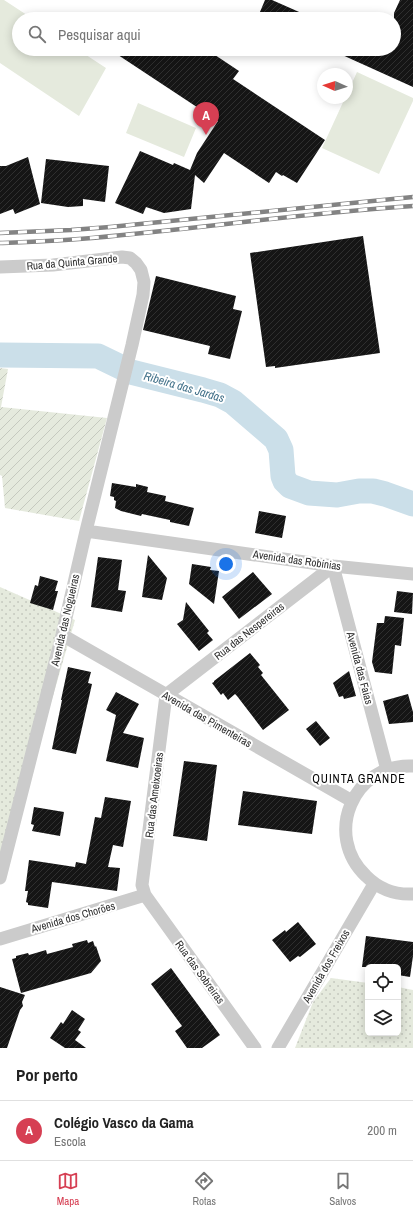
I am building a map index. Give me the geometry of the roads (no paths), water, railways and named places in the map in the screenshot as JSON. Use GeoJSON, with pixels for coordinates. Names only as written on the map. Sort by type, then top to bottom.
{"type":"FeatureCollection","features":[{"type":"Feature","properties":{"kind":"street","name":"Rua da Quinta Grande"},"geometry":{"type":"LineString","coordinates":[[0,267],[53,265],[122,257],[130,258],[136,262],[142,270],[144,282],[142,300],[128,360]]}},
{"type":"Feature","properties":{"kind":"street","name":"Avenida das Nogueiras"},"geometry":{"type":"LineString","coordinates":[[0,878],[62,635],[128,360]]}},
{"type":"Feature","properties":{"kind":"street","name":"Avenida das Robínias"},"geometry":{"type":"LineString","coordinates":[[86,531],[333,566],[413,574]]}},
{"type":"Feature","properties":{"kind":"street","name":"Rua das Nespereiras"},"geometry":{"type":"LineString","coordinates":[[166,695],[333,566]]}},
{"type":"Feature","properties":{"kind":"street","name":"Avenida das Faias"},"geometry":{"type":"LineString","coordinates":[[333,566],[387,770]]}},
{"type":"Feature","properties":{"kind":"street","name":"Avenida das Pimenteiras"},"geometry":{"type":"LineString","coordinates":[[62,635],[352,801]]}},
{"type":"Feature","properties":{"kind":"street","name":"Rua das Ameixoeiras"},"geometry":{"type":"LineString","coordinates":[[145,895],[142,885],[166,695]]}},
{"type":"Feature","properties":{"kind":"street"},"geometry":{"type":"LineString","coordinates":[[413,766],[403,766],[387,770],[372,778],[361,788],[352,801],[346,818],[346,836],[350,854],[359,870],[374,884],[388,890],[405,894],[413,894]]}},
{"type":"Feature","properties":{"kind":"street","name":"Avenida dos Freixos"},"geometry":{"type":"LineString","coordinates":[[278,1048],[374,884]]}},
{"type":"Feature","properties":{"kind":"street","name":"Avenida dos Chorões"},"geometry":{"type":"LineString","coordinates":[[0,939],[145,895]]}},
{"type":"Feature","properties":{"kind":"street","name":"Rua das Sobreiras"},"geometry":{"type":"LineString","coordinates":[[145,895],[255,1048]]}},
{"type":"Feature","properties":{"kind":"waterway","name":"Ribeira das Jardas"},"geometry":{"type":"LineString","coordinates":[[0,355],[98,356],[131,372],[220,395],[233,402],[276,439],[281,450],[283,476],[285,481],[290,486],[309,493],[337,495],[359,491],[373,491],[413,504]]}},
{"type":"Feature","properties":{"kind":"railway"},"geometry":{"type":"LineString","coordinates":[[0,233],[110,227],[413,197]]}},
{"type":"Feature","properties":{"kind":"railway"},"geometry":{"type":"LineString","coordinates":[[0,243],[69,240],[329,213],[413,206]]}},
{"type":"Feature","properties":{"kind":"place","name":"Colégio Vasco da Gama"},"geometry":{"type":"Point","coordinates":[206,135]}},
{"type":"Feature","properties":{"kind":"district","name":"QUINTA GRANDE"},"geometry":{"type":"Point","coordinates":[359,779]}}]}
